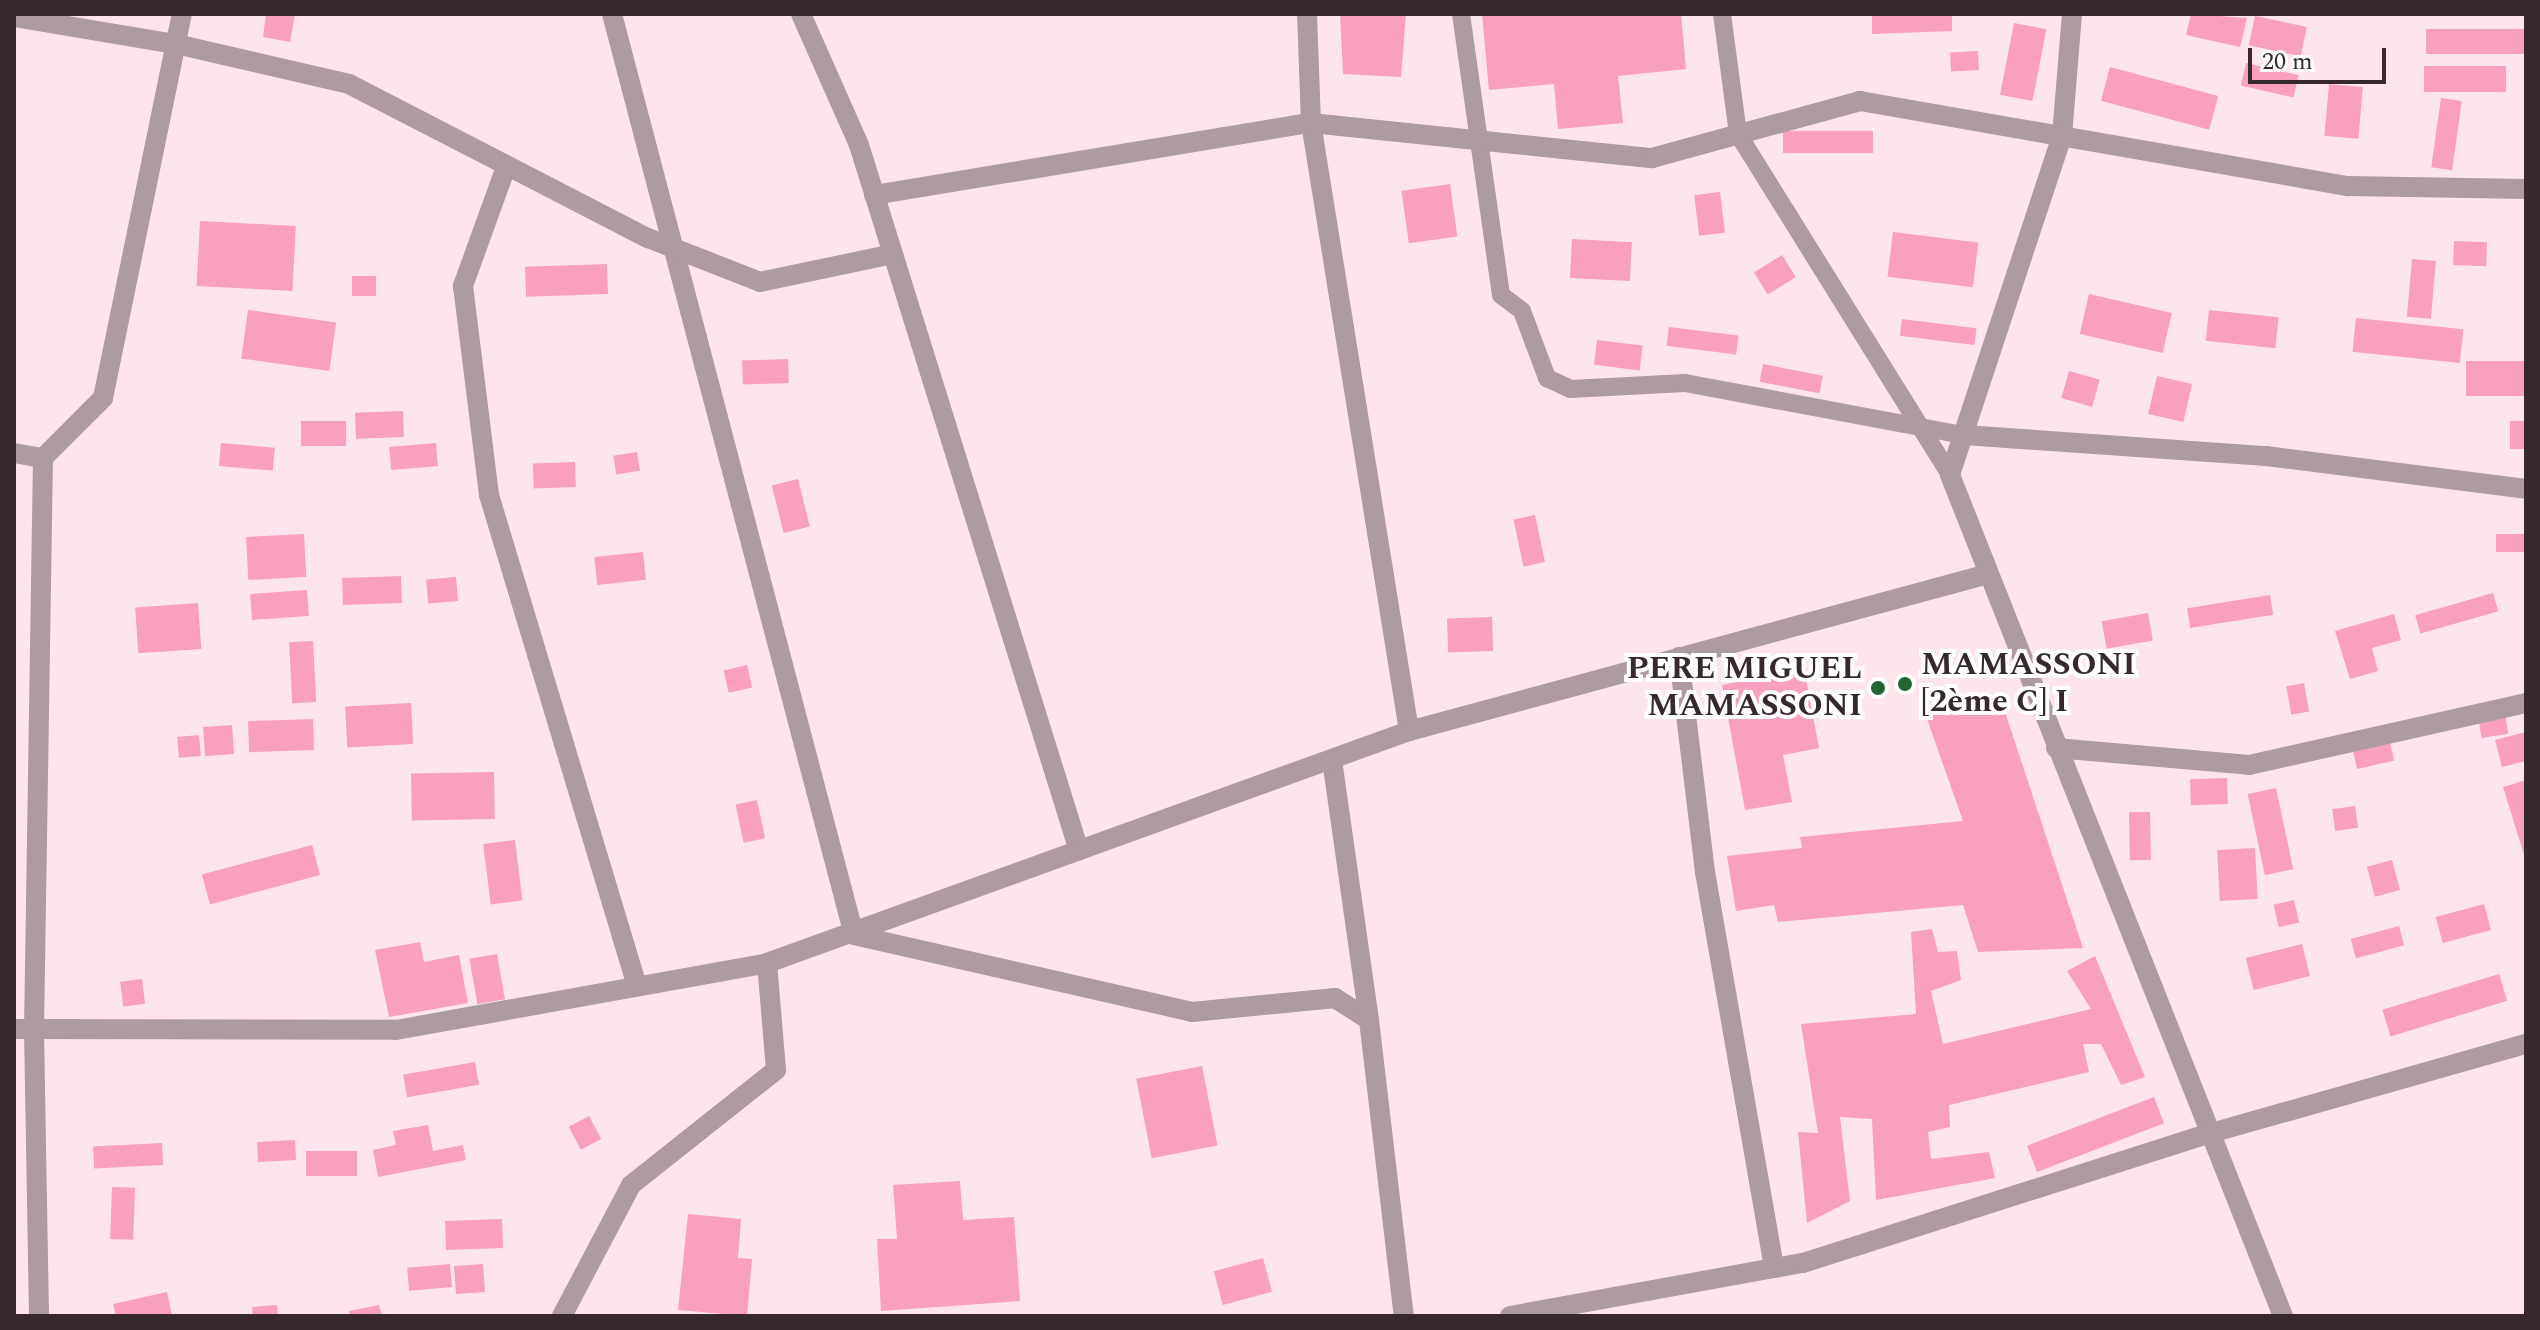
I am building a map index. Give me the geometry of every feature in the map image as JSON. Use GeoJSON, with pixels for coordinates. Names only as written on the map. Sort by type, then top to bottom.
{"type":"FeatureCollection","features":[{"type":"Feature","properties":{"kind":"street"},"geometry":{"type":"LineString","coordinates":[[39,1316],[24,1030],[43,458],[103,398],[182,14]]}},
{"type":"Feature","properties":{"kind":"street"},"geometry":{"type":"LineString","coordinates":[[612,14],[854,935]]}},
{"type":"Feature","properties":{"kind":"street"},"geometry":{"type":"LineString","coordinates":[[801,14],[859,145],[1079,851]]}},
{"type":"Feature","properties":{"kind":"street"},"geometry":{"type":"LineString","coordinates":[[1307,14],[1311,123],[1409,731]]}},
{"type":"Feature","properties":{"kind":"street"},"geometry":{"type":"LineString","coordinates":[[2072,14],[2062,136],[1950,475],[2283,1316]]}},
{"type":"Feature","properties":{"kind":"street"},"geometry":{"type":"LineString","coordinates":[[14,17],[176,44],[349,84],[506,167],[671,247],[760,282],[893,254]]}},
{"type":"Feature","properties":{"kind":"street"},"geometry":{"type":"LineString","coordinates":[[874,195],[1311,123],[1652,158],[1860,101],[2349,186],[2526,189]]}},
{"type":"Feature","properties":{"kind":"street"},"geometry":{"type":"LineString","coordinates":[[506,167],[463,286],[489,495],[637,986]]}},
{"type":"Feature","properties":{"kind":"street"},"geometry":{"type":"LineString","coordinates":[[1964,435],[2266,456],[2526,489]]}},
{"type":"Feature","properties":{"kind":"street"},"geometry":{"type":"LineString","coordinates":[[14,453],[43,458]]}},
{"type":"Feature","properties":{"kind":"street"},"geometry":{"type":"LineString","coordinates":[[24,1030],[396,1030],[767,963],[854,935],[1409,731],[1988,574]]}},
{"type":"Feature","properties":{"kind":"street"},"geometry":{"type":"LineString","coordinates":[[1679,657],[1705,872],[1774,1268]]}},
{"type":"Feature","properties":{"kind":"street"},"geometry":{"type":"LineString","coordinates":[[2056,748],[2249,765],[2526,703]]}},
{"type":"Feature","properties":{"kind":"street"},"geometry":{"type":"LineString","coordinates":[[1332,760],[1369,1020],[1404,1316]]}},
{"type":"Feature","properties":{"kind":"street"},"geometry":{"type":"LineString","coordinates":[[854,935],[1192,1012],[1335,998],[1369,1020]]}},
{"type":"Feature","properties":{"kind":"street"},"geometry":{"type":"LineString","coordinates":[[562,1316],[631,1185],[776,1070],[767,963]]}},
{"type":"Feature","properties":{"kind":"street"},"geometry":{"type":"LineString","coordinates":[[1510,1316],[1774,1268],[2211,1133],[2526,1044]]}},
{"type":"Feature","properties":{"kind":"lane"},"geometry":{"type":"LineString","coordinates":[[1461,14],[1501,295],[1522,311],[1547,378],[1571,389],[1685,383],[1964,435]]}},
{"type":"Feature","properties":{"kind":"lane"},"geometry":{"type":"LineString","coordinates":[[1722,14],[1738,134],[1950,475]]}},
{"type":"Feature","properties":{"kind":"building"},"geometry":{"type":"Polygon","coordinates":[[[266,14],[295,14],[290,42],[263,37],[266,14]]]}},
{"type":"Feature","properties":{"kind":"building"},"geometry":{"type":"Polygon","coordinates":[[[1340,14],[1406,14],[1401,77],[1343,74],[1340,14]]]}},
{"type":"Feature","properties":{"kind":"building"},"geometry":{"type":"Polygon","coordinates":[[[1482,14],[1681,14],[1686,69],[1618,76],[1623,123],[1558,129],[1554,84],[1489,90],[1482,14]]]}},
{"type":"Feature","properties":{"kind":"building"},"geometry":{"type":"Polygon","coordinates":[[[1872,14],[1952,14],[1952,31],[1872,34],[1872,14]]]}},
{"type":"Feature","properties":{"kind":"building"},"geometry":{"type":"Polygon","coordinates":[[[2191,14],[2247,18],[2240,47],[2186,35],[2191,14]]]}},
{"type":"Feature","properties":{"kind":"building"},"geometry":{"type":"Polygon","coordinates":[[[2255,16],[2307,27],[2301,56],[2249,45],[2255,16]]]}},
{"type":"Feature","properties":{"kind":"building"},"geometry":{"type":"Polygon","coordinates":[[[2014,23],[2046,29],[2032,101],[2000,95],[2014,23]]]}},
{"type":"Feature","properties":{"kind":"building"},"geometry":{"type":"Polygon","coordinates":[[[2426,29],[2526,29],[2526,54],[2426,54],[2426,29]]]}},
{"type":"Feature","properties":{"kind":"building"},"geometry":{"type":"Polygon","coordinates":[[[1978,51],[1979,70],[1951,71],[1950,52],[1978,51]]]}},
{"type":"Feature","properties":{"kind":"building"},"geometry":{"type":"Polygon","coordinates":[[[2246,63],[2299,75],[2293,98],[2241,85],[2246,63]]]}},
{"type":"Feature","properties":{"kind":"building"},"geometry":{"type":"Polygon","coordinates":[[[2424,66],[2506,66],[2506,92],[2424,92],[2424,66]]]}},
{"type":"Feature","properties":{"kind":"building"},"geometry":{"type":"Polygon","coordinates":[[[2110,67],[2218,96],[2209,130],[2101,101],[2110,67]]]}},
{"type":"Feature","properties":{"kind":"building"},"geometry":{"type":"Polygon","coordinates":[[[2329,84],[2363,87],[2358,139],[2324,136],[2329,84]]]}},
{"type":"Feature","properties":{"kind":"building"},"geometry":{"type":"Polygon","coordinates":[[[2441,98],[2462,101],[2452,170],[2431,167],[2441,98]]]}},
{"type":"Feature","properties":{"kind":"building"},"geometry":{"type":"Polygon","coordinates":[[[1783,131],[1873,131],[1873,153],[1783,153],[1783,131]]]}},
{"type":"Feature","properties":{"kind":"building"},"geometry":{"type":"Polygon","coordinates":[[[1450,184],[1457,236],[1409,243],[1401,191],[1450,184]]]}},
{"type":"Feature","properties":{"kind":"building"},"geometry":{"type":"Polygon","coordinates":[[[1720,192],[1725,233],[1699,236],[1694,195],[1720,192]]]}},
{"type":"Feature","properties":{"kind":"building"},"geometry":{"type":"Polygon","coordinates":[[[200,221],[296,226],[292,291],[197,286],[200,221]]]}},
{"type":"Feature","properties":{"kind":"building"},"geometry":{"type":"Polygon","coordinates":[[[1893,232],[1978,242],[1973,287],[1888,277],[1893,232]]]}},
{"type":"Feature","properties":{"kind":"building"},"geometry":{"type":"Polygon","coordinates":[[[1572,239],[1632,242],[1630,281],[1570,278],[1572,239]]]}},
{"type":"Feature","properties":{"kind":"building"},"geometry":{"type":"Polygon","coordinates":[[[2454,241],[2487,242],[2486,266],[2453,265],[2454,241]]]}},
{"type":"Feature","properties":{"kind":"building"},"geometry":{"type":"Polygon","coordinates":[[[1782,255],[1796,277],[1768,295],[1754,272],[1782,255]]]}},
{"type":"Feature","properties":{"kind":"building"},"geometry":{"type":"Polygon","coordinates":[[[2412,259],[2436,261],[2431,319],[2407,317],[2412,259]]]}},
{"type":"Feature","properties":{"kind":"building"},"geometry":{"type":"Polygon","coordinates":[[[607,264],[608,294],[526,297],[525,267],[607,264]]]}},
{"type":"Feature","properties":{"kind":"building"},"geometry":{"type":"Polygon","coordinates":[[[352,276],[376,276],[376,296],[352,296],[352,276]]]}},
{"type":"Feature","properties":{"kind":"building"},"geometry":{"type":"Polygon","coordinates":[[[2089,294],[2172,313],[2163,353],[2080,334],[2089,294]]]}},
{"type":"Feature","properties":{"kind":"building"},"geometry":{"type":"Polygon","coordinates":[[[248,310],[336,322],[329,371],[241,359],[248,310]]]}},
{"type":"Feature","properties":{"kind":"building"},"geometry":{"type":"Polygon","coordinates":[[[2209,310],[2279,317],[2275,348],[2206,341],[2209,310]]]}},
{"type":"Feature","properties":{"kind":"building"},"geometry":{"type":"Polygon","coordinates":[[[2356,318],[2463,329],[2460,363],[2352,352],[2356,318]]]}},
{"type":"Feature","properties":{"kind":"building"},"geometry":{"type":"Polygon","coordinates":[[[1902,319],[1976,328],[1974,345],[1900,336],[1902,319]]]}},
{"type":"Feature","properties":{"kind":"building"},"geometry":{"type":"Polygon","coordinates":[[[1669,327],[1738,336],[1736,354],[1667,346],[1669,327]]]}},
{"type":"Feature","properties":{"kind":"building"},"geometry":{"type":"Polygon","coordinates":[[[1597,340],[1643,346],[1640,370],[1594,365],[1597,340]]]}},
{"type":"Feature","properties":{"kind":"building"},"geometry":{"type":"Polygon","coordinates":[[[788,359],[789,383],[743,385],[742,361],[788,359]]]}},
{"type":"Feature","properties":{"kind":"building"},"geometry":{"type":"Polygon","coordinates":[[[2466,361],[2526,361],[2526,396],[2466,396],[2466,361]]]}},
{"type":"Feature","properties":{"kind":"building"},"geometry":{"type":"Polygon","coordinates":[[[1763,364],[1823,376],[1819,393],[1760,382],[1763,364]]]}},
{"type":"Feature","properties":{"kind":"building"},"geometry":{"type":"Polygon","coordinates":[[[2069,371],[2100,380],[2092,407],[2061,398],[2069,371]]]}},
{"type":"Feature","properties":{"kind":"building"},"geometry":{"type":"Polygon","coordinates":[[[2157,376],[2192,384],[2183,422],[2148,414],[2157,376]]]}},
{"type":"Feature","properties":{"kind":"building"},"geometry":{"type":"Polygon","coordinates":[[[403,411],[404,437],[356,439],[355,413],[403,411]]]}},
{"type":"Feature","properties":{"kind":"building"},"geometry":{"type":"Polygon","coordinates":[[[301,421],[346,421],[346,446],[301,446],[301,421]]]}},
{"type":"Feature","properties":{"kind":"building"},"geometry":{"type":"Polygon","coordinates":[[[2510,421],[2526,421],[2526,449],[2510,449],[2510,421]]]}},
{"type":"Feature","properties":{"kind":"building"},"geometry":{"type":"Polygon","coordinates":[[[221,443],[275,448],[273,471],[219,466],[221,443]]]}},
{"type":"Feature","properties":{"kind":"building"},"geometry":{"type":"Polygon","coordinates":[[[436,443],[438,466],[391,470],[389,447],[436,443]]]}},
{"type":"Feature","properties":{"kind":"building"},"geometry":{"type":"Polygon","coordinates":[[[637,452],[640,471],[616,475],[613,456],[637,452]]]}},
{"type":"Feature","properties":{"kind":"building"},"geometry":{"type":"Polygon","coordinates":[[[575,462],[576,487],[534,488],[533,463],[575,462]]]}},
{"type":"Feature","properties":{"kind":"building"},"geometry":{"type":"Polygon","coordinates":[[[798,479],[810,527],[784,533],[772,486],[798,479]]]}},
{"type":"Feature","properties":{"kind":"building"},"geometry":{"type":"Polygon","coordinates":[[[1535,515],[1545,562],[1523,567],[1513,520],[1535,515]]]}},
{"type":"Feature","properties":{"kind":"building"},"geometry":{"type":"Polygon","coordinates":[[[304,534],[306,577],[248,580],[246,537],[304,534]]]}},
{"type":"Feature","properties":{"kind":"building"},"geometry":{"type":"Polygon","coordinates":[[[2496,534],[2526,534],[2526,552],[2496,552],[2496,534]]]}},
{"type":"Feature","properties":{"kind":"building"},"geometry":{"type":"Polygon","coordinates":[[[643,552],[646,580],[597,585],[594,557],[643,552]]]}},
{"type":"Feature","properties":{"kind":"building"},"geometry":{"type":"Polygon","coordinates":[[[401,576],[402,603],[343,605],[342,578],[401,576]]]}},
{"type":"Feature","properties":{"kind":"building"},"geometry":{"type":"Polygon","coordinates":[[[456,577],[458,601],[428,604],[426,580],[456,577]]]}},
{"type":"Feature","properties":{"kind":"building"},"geometry":{"type":"Polygon","coordinates":[[[307,590],[309,616],[252,620],[250,594],[307,590]]]}},
{"type":"Feature","properties":{"kind":"building"},"geometry":{"type":"Polygon","coordinates":[[[2493,593],[2498,611],[2420,634],[2415,615],[2493,593]]]}},
{"type":"Feature","properties":{"kind":"building"},"geometry":{"type":"Polygon","coordinates":[[[2270,595],[2273,615],[2190,628],[2187,608],[2270,595]]]}},
{"type":"Feature","properties":{"kind":"building"},"geometry":{"type":"Polygon","coordinates":[[[198,603],[201,649],[138,653],[135,607],[198,603]]]}},
{"type":"Feature","properties":{"kind":"building"},"geometry":{"type":"Polygon","coordinates":[[[2148,613],[2153,641],[2107,649],[2102,621],[2148,613]]]}},
{"type":"Feature","properties":{"kind":"building"},"geometry":{"type":"Polygon","coordinates":[[[2394,614],[2401,640],[2372,648],[2378,671],[2350,679],[2335,631],[2394,614]]]}},
{"type":"Feature","properties":{"kind":"building"},"geometry":{"type":"Polygon","coordinates":[[[1492,617],[1493,651],[1448,653],[1447,619],[1492,617]]]}},
{"type":"Feature","properties":{"kind":"building"},"geometry":{"type":"Polygon","coordinates":[[[313,641],[316,702],[292,703],[289,642],[313,641]]]}},
{"type":"Feature","properties":{"kind":"building"},"geometry":{"type":"Polygon","coordinates":[[[747,665],[752,687],[729,693],[724,670],[747,665]]]}},
{"type":"Feature","properties":{"kind":"building"},"geometry":{"type":"Polygon","coordinates":[[[1804,669],[1819,748],[1783,755],[1792,802],[1745,810],[1722,685],[1804,669]]]}},
{"type":"Feature","properties":{"kind":"building"},"geometry":{"type":"Polygon","coordinates":[[[2304,683],[2309,712],[2291,715],[2286,686],[2304,683]]]}},
{"type":"Feature","properties":{"kind":"building"},"geometry":{"type":"Polygon","coordinates":[[[1999,694],[2083,948],[1978,952],[1963,905],[1778,922],[1774,905],[1736,911],[1727,856],[1802,848],[1800,837],[1963,821],[1926,716],[1999,694]]]}},
{"type":"Feature","properties":{"kind":"building"},"geometry":{"type":"Polygon","coordinates":[[[411,703],[413,744],[347,747],[345,706],[411,703]]]}},
{"type":"Feature","properties":{"kind":"building"},"geometry":{"type":"Polygon","coordinates":[[[2505,714],[2508,734],[2481,738],[2478,718],[2505,714]]]}},
{"type":"Feature","properties":{"kind":"building"},"geometry":{"type":"Polygon","coordinates":[[[313,719],[314,750],[249,752],[248,721],[313,719]]]}},
{"type":"Feature","properties":{"kind":"building"},"geometry":{"type":"Polygon","coordinates":[[[232,725],[234,754],[205,756],[203,727],[232,725]]]}},
{"type":"Feature","properties":{"kind":"building"},"geometry":{"type":"Polygon","coordinates":[[[2526,732],[2526,761],[2502,767],[2495,740],[2526,732]]]}},
{"type":"Feature","properties":{"kind":"building"},"geometry":{"type":"Polygon","coordinates":[[[199,735],[201,756],[179,758],[177,737],[199,735]]]}},
{"type":"Feature","properties":{"kind":"building"},"geometry":{"type":"Polygon","coordinates":[[[2389,738],[2394,760],[2357,769],[2352,747],[2389,738]]]}},
{"type":"Feature","properties":{"kind":"building"},"geometry":{"type":"Polygon","coordinates":[[[494,772],[495,819],[412,820],[411,773],[494,772]]]}},
{"type":"Feature","properties":{"kind":"building"},"geometry":{"type":"Polygon","coordinates":[[[2227,778],[2228,804],[2191,805],[2190,779],[2227,778]]]}},
{"type":"Feature","properties":{"kind":"building"},"geometry":{"type":"Polygon","coordinates":[[[2526,780],[2526,858],[2525,858],[2503,787],[2526,780]]]}},
{"type":"Feature","properties":{"kind":"building"},"geometry":{"type":"Polygon","coordinates":[[[2276,788],[2293,869],[2265,875],[2248,794],[2276,788]]]}},
{"type":"Feature","properties":{"kind":"building"},"geometry":{"type":"Polygon","coordinates":[[[757,800],[765,838],[744,843],[735,805],[757,800]]]}},
{"type":"Feature","properties":{"kind":"building"},"geometry":{"type":"Polygon","coordinates":[[[2355,806],[2358,828],[2335,831],[2332,809],[2355,806]]]}},
{"type":"Feature","properties":{"kind":"building"},"geometry":{"type":"Polygon","coordinates":[[[2129,812],[2150,812],[2151,860],[2130,860],[2129,812]]]}},
{"type":"Feature","properties":{"kind":"building"},"geometry":{"type":"Polygon","coordinates":[[[515,840],[522,901],[491,904],[483,844],[515,840]]]}},
{"type":"Feature","properties":{"kind":"building"},"geometry":{"type":"Polygon","coordinates":[[[312,845],[320,875],[210,904],[202,875],[312,845]]]}},
{"type":"Feature","properties":{"kind":"building"},"geometry":{"type":"Polygon","coordinates":[[[2255,848],[2258,899],[2220,901],[2217,850],[2255,848]]]}},
{"type":"Feature","properties":{"kind":"building"},"geometry":{"type":"Polygon","coordinates":[[[2392,860],[2400,890],[2375,897],[2367,867],[2392,860]]]}},
{"type":"Feature","properties":{"kind":"building"},"geometry":{"type":"Polygon","coordinates":[[[2294,900],[2299,922],[2279,927],[2274,905],[2294,900]]]}},
{"type":"Feature","properties":{"kind":"building"},"geometry":{"type":"Polygon","coordinates":[[[2484,904],[2491,930],[2443,943],[2436,917],[2484,904]]]}},
{"type":"Feature","properties":{"kind":"building"},"geometry":{"type":"Polygon","coordinates":[[[2399,926],[2404,945],[2356,958],[2351,939],[2399,926]]]}},
{"type":"Feature","properties":{"kind":"building"},"geometry":{"type":"Polygon","coordinates":[[[1932,929],[1938,952],[1957,951],[1961,980],[1931,991],[1943,1044],[2091,1009],[2067,971],[2095,956],[2145,1077],[2121,1085],[2101,1044],[2083,1044],[2089,1072],[1949,1105],[1950,1127],[1928,1132],[1931,1159],[1989,1152],[1995,1178],[1876,1200],[1872,1119],[1840,1117],[1850,1201],[1807,1223],[1798,1132],[1818,1133],[1801,1024],[1916,1014],[1911,932],[1932,929]]]}},
{"type":"Feature","properties":{"kind":"building"},"geometry":{"type":"Polygon","coordinates":[[[420,942],[424,962],[459,955],[468,1003],[389,1017],[375,950],[420,942]]]}},
{"type":"Feature","properties":{"kind":"building"},"geometry":{"type":"Polygon","coordinates":[[[2302,944],[2310,976],[2254,990],[2246,958],[2302,944]]]}},
{"type":"Feature","properties":{"kind":"building"},"geometry":{"type":"Polygon","coordinates":[[[497,954],[505,999],[477,1004],[469,959],[497,954]]]}},
{"type":"Feature","properties":{"kind":"building"},"geometry":{"type":"Polygon","coordinates":[[[2499,974],[2507,1001],[2391,1036],[2382,1010],[2499,974]]]}},
{"type":"Feature","properties":{"kind":"building"},"geometry":{"type":"Polygon","coordinates":[[[142,979],[145,1004],[123,1006],[120,982],[142,979]]]}},
{"type":"Feature","properties":{"kind":"building"},"geometry":{"type":"Polygon","coordinates":[[[475,1062],[479,1085],[407,1097],[403,1075],[475,1062]]]}},
{"type":"Feature","properties":{"kind":"building"},"geometry":{"type":"Polygon","coordinates":[[[1202,1066],[1217,1146],[1152,1158],[1136,1079],[1202,1066]]]}},
{"type":"Feature","properties":{"kind":"building"},"geometry":{"type":"Polygon","coordinates":[[[2154,1097],[2164,1123],[2037,1172],[2027,1146],[2154,1097]]]}},
{"type":"Feature","properties":{"kind":"building"},"geometry":{"type":"Polygon","coordinates":[[[589,1116],[601,1139],[581,1150],[569,1127],[589,1116]]]}},
{"type":"Feature","properties":{"kind":"building"},"geometry":{"type":"Polygon","coordinates":[[[428,1125],[433,1151],[463,1145],[466,1160],[378,1177],[373,1150],[396,1145],[393,1131],[428,1125]]]}},
{"type":"Feature","properties":{"kind":"building"},"geometry":{"type":"Polygon","coordinates":[[[295,1140],[296,1160],[258,1162],[257,1142],[295,1140]]]}},
{"type":"Feature","properties":{"kind":"building"},"geometry":{"type":"Polygon","coordinates":[[[162,1143],[163,1165],[94,1169],[93,1147],[162,1143]]]}},
{"type":"Feature","properties":{"kind":"building"},"geometry":{"type":"Polygon","coordinates":[[[306,1151],[357,1151],[357,1176],[306,1176],[306,1151]]]}},
{"type":"Feature","properties":{"kind":"building"},"geometry":{"type":"Polygon","coordinates":[[[960,1181],[963,1220],[1014,1217],[1020,1301],[881,1311],[877,1239],[897,1239],[893,1185],[960,1181]]]}},
{"type":"Feature","properties":{"kind":"building"},"geometry":{"type":"Polygon","coordinates":[[[112,1187],[135,1188],[133,1240],[110,1239],[112,1187]]]}},
{"type":"Feature","properties":{"kind":"building"},"geometry":{"type":"Polygon","coordinates":[[[688,1214],[741,1219],[738,1258],[752,1259],[747,1316],[678,1310],[688,1214]]]}},
{"type":"Feature","properties":{"kind":"building"},"geometry":{"type":"Polygon","coordinates":[[[502,1219],[503,1248],[446,1250],[445,1221],[502,1219]]]}},
{"type":"Feature","properties":{"kind":"building"},"geometry":{"type":"Polygon","coordinates":[[[1263,1258],[1272,1292],[1223,1305],[1214,1271],[1263,1258]]]}},
{"type":"Feature","properties":{"kind":"building"},"geometry":{"type":"Polygon","coordinates":[[[450,1264],[452,1287],[409,1291],[407,1268],[450,1264]]]}},
{"type":"Feature","properties":{"kind":"building"},"geometry":{"type":"Polygon","coordinates":[[[483,1264],[485,1292],[456,1294],[454,1266],[483,1264]]]}},
{"type":"Feature","properties":{"kind":"building"},"geometry":{"type":"Polygon","coordinates":[[[167,1292],[172,1316],[116,1316],[113,1304],[167,1292]]]}},
{"type":"Feature","properties":{"kind":"building"},"geometry":{"type":"Polygon","coordinates":[[[277,1305],[278,1316],[253,1316],[252,1307],[277,1305]]]}},
{"type":"Feature","properties":{"kind":"building"},"geometry":{"type":"Polygon","coordinates":[[[379,1305],[382,1316],[350,1316],[349,1311],[379,1305]]]}},
{"type":"Feature","properties":{"kind":"place","name":"MAMASSONI [2ème C] I"},"geometry":{"type":"Point","coordinates":[1905,684]}},
{"type":"Feature","properties":{"kind":"place","name":"PERE MIGUEL MAMASSONI"},"geometry":{"type":"Point","coordinates":[1878,688]}}]}
